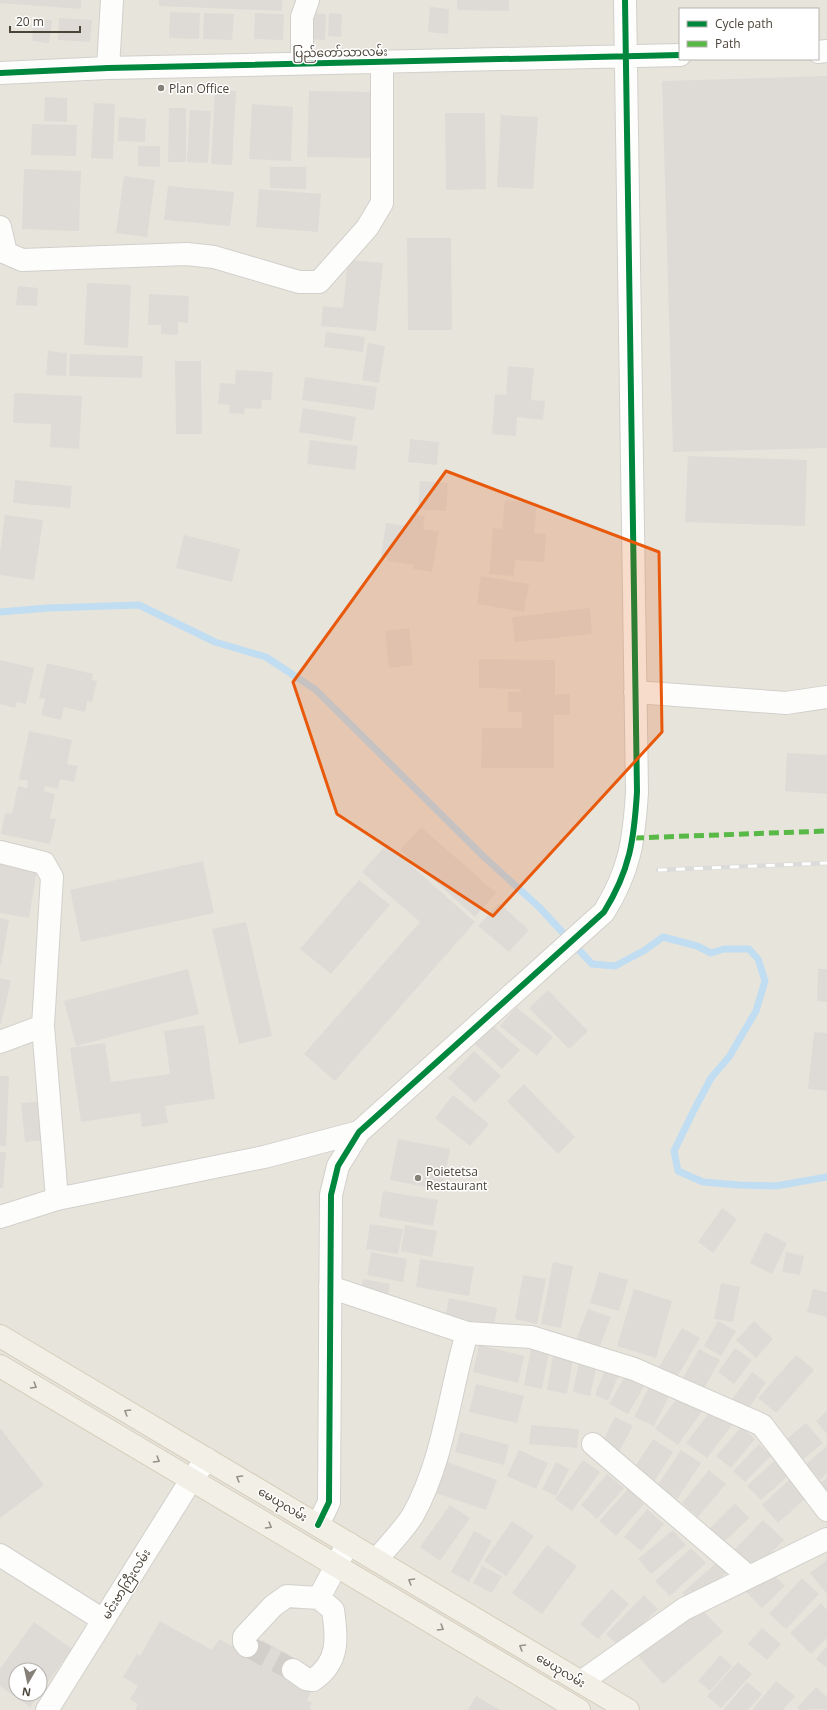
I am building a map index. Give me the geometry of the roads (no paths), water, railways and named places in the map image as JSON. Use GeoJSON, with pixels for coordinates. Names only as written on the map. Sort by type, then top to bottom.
{"type":"FeatureCollection","features":[{"type":"Feature","properties":{"kind":"main road","name":"မေယုလမ်း"},"geometry":{"type":"LineString","coordinates":[[0,1336],[628,1710]]}},
{"type":"Feature","properties":{"kind":"main road","name":"မေယုလမ်း"},"geometry":{"type":"LineString","coordinates":[[0,1366],[579,1710]]}},
{"type":"Feature","properties":{"kind":"street"},"geometry":{"type":"LineString","coordinates":[[108,68],[112,0]]}},
{"type":"Feature","properties":{"kind":"street"},"geometry":{"type":"LineString","coordinates":[[302,64],[302,17],[308,0]]}},
{"type":"Feature","properties":{"kind":"street"},"geometry":{"type":"LineString","coordinates":[[318,1525],[329,1502],[331,1195],[338,1166],[360,1132],[604,912],[614,896],[623,875],[634,838],[637,792],[625,0]]}},
{"type":"Feature","properties":{"kind":"street","name":"ပြည်တော်သာလမ်း"},"geometry":{"type":"LineString","coordinates":[[0,73],[108,68],[679,55]]}},
{"type":"Feature","properties":{"kind":"street"},"geometry":{"type":"LineString","coordinates":[[0,227],[6,253],[22,260],[187,254],[214,257],[299,282],[319,282],[367,228],[382,203],[382,62]]}},
{"type":"Feature","properties":{"kind":"street"},"geometry":{"type":"LineString","coordinates":[[635,692],[786,703],[827,697]]}},
{"type":"Feature","properties":{"kind":"street"},"geometry":{"type":"LineString","coordinates":[[0,852],[44,863],[52,877],[43,1026],[57,1199]]}},
{"type":"Feature","properties":{"kind":"street"},"geometry":{"type":"LineString","coordinates":[[0,1042],[43,1026]]}},
{"type":"Feature","properties":{"kind":"street"},"geometry":{"type":"LineString","coordinates":[[0,1217],[57,1199],[264,1157],[360,1132]]}},
{"type":"Feature","properties":{"kind":"street"},"geometry":{"type":"LineString","coordinates":[[330,1286],[467,1333],[531,1337],[634,1369],[762,1425],[827,1510]]}},
{"type":"Feature","properties":{"kind":"street"},"geometry":{"type":"LineString","coordinates":[[376,1560],[412,1515],[430,1476],[441,1443],[456,1370],[467,1333]]}},
{"type":"Feature","properties":{"kind":"street"},"geometry":{"type":"LineString","coordinates":[[593,1444],[749,1577]]}},
{"type":"Feature","properties":{"kind":"street","name":"မင်းဗာကြီးလမ်း"},"geometry":{"type":"LineString","coordinates":[[47,1710],[191,1480],[207,1459]]}},
{"type":"Feature","properties":{"kind":"street"},"geometry":{"type":"LineString","coordinates":[[581,1682],[684,1609],[827,1540]]}},
{"type":"Feature","properties":{"kind":"street"},"geometry":{"type":"LineString","coordinates":[[319,1598],[348,1543]]}},
{"type":"Feature","properties":{"kind":"street"},"geometry":{"type":"LineString","coordinates":[[0,1555],[103,1620]]}},
{"type":"Feature","properties":{"kind":"street"},"geometry":{"type":"LineString","coordinates":[[247,1646],[244,1642],[244,1637],[273,1606],[287,1596],[319,1598],[333,1610],[336,1647],[324,1673],[313,1680],[306,1679],[293,1670]]}},
{"type":"Feature","properties":{"kind":"waterway"},"geometry":{"type":"LineString","coordinates":[[0,612],[48,608],[139,605],[215,642],[266,657],[316,690],[484,857],[539,907],[592,964],[615,966],[645,950],[663,937],[697,946],[711,953],[724,949],[749,949],[758,959],[765,981],[756,1011],[729,1057],[711,1078],[674,1151],[678,1171],[703,1182],[739,1185],[776,1186],[827,1177]]}},
{"type":"Feature","properties":{"kind":"tunnel"},"geometry":{"type":"LineString","coordinates":[[247,1646],[293,1670]]}},
{"type":"Feature","properties":{"kind":"railway"},"geometry":{"type":"LineString","coordinates":[[658,870],[827,863]]}},
{"type":"Feature","properties":{"kind":"place","name":"Plan Office"},"geometry":{"type":"Point","coordinates":[161,88]}},
{"type":"Feature","properties":{"kind":"place","name":"Poietetsa Restaurant"},"geometry":{"type":"Point","coordinates":[418,1178]}}]}
